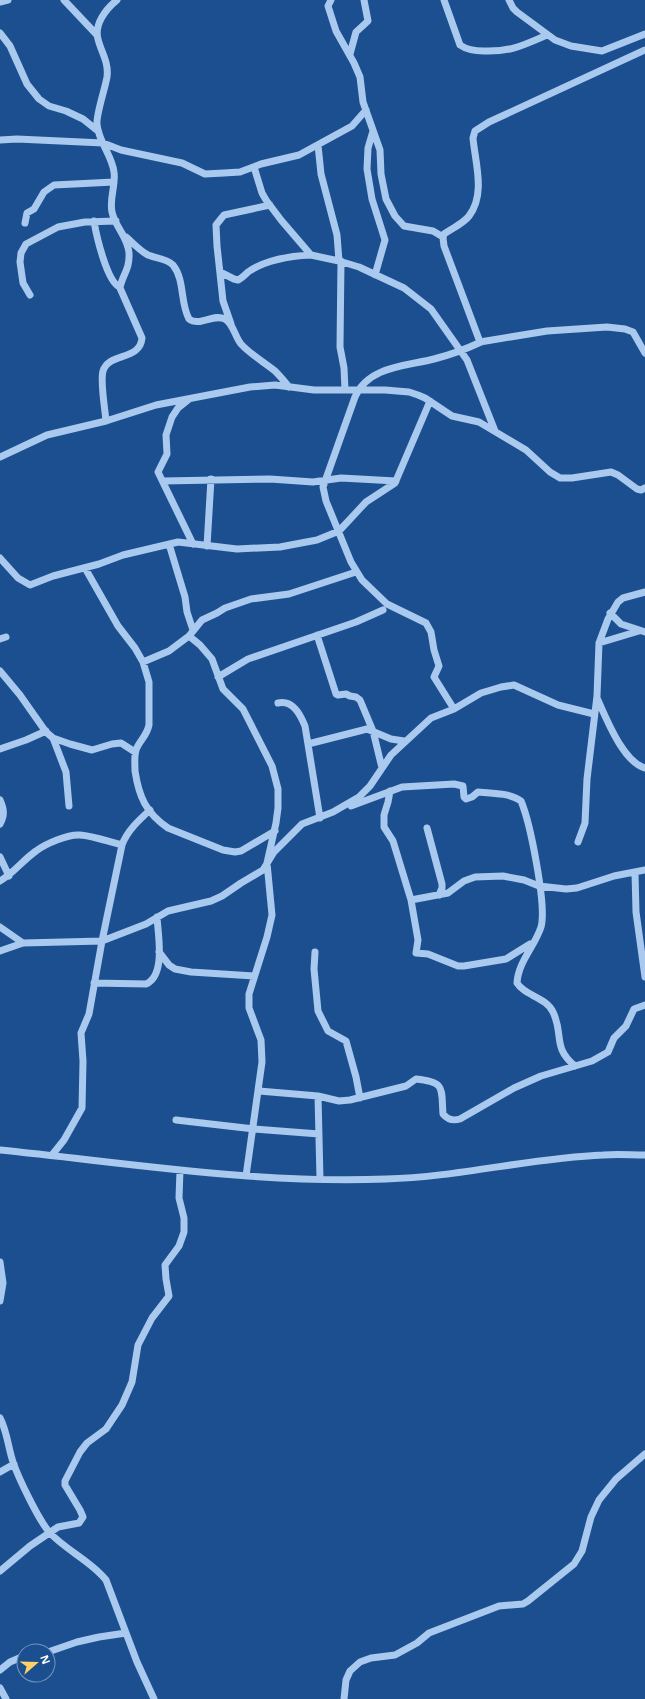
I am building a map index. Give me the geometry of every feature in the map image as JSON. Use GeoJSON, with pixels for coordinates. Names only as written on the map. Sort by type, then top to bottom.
{"type":"FeatureCollection","features":[{"type":"Feature","properties":{"kind":"street"},"geometry":{"type":"LineString","coordinates":[[0,2],[8,0]]}},
{"type":"Feature","properties":{"kind":"street"},"geometry":{"type":"LineString","coordinates":[[64,0],[97,35],[107,68],[103,98],[96,123],[114,168],[111,206],[113,214],[124,234],[129,248],[127,273],[120,287]]}},
{"type":"Feature","properties":{"kind":"street"},"geometry":{"type":"LineString","coordinates":[[97,35],[101,18],[117,0]]}},
{"type":"Feature","properties":{"kind":"street"},"geometry":{"type":"LineString","coordinates":[[331,0],[328,6],[336,31],[350,54],[360,77],[360,88],[366,110],[380,150],[380,174],[386,199],[395,216],[404,226],[434,231],[443,237]]}},
{"type":"Feature","properties":{"kind":"street"},"geometry":{"type":"LineString","coordinates":[[350,54],[356,32],[368,21],[364,0]]}},
{"type":"Feature","properties":{"kind":"street"},"geometry":{"type":"LineString","coordinates":[[444,0],[460,43],[466,48],[477,51],[504,51],[516,48],[548,35]]}},
{"type":"Feature","properties":{"kind":"street"},"geometry":{"type":"LineString","coordinates":[[503,0],[510,3],[548,35],[564,45],[602,51],[645,34]]}},
{"type":"Feature","properties":{"kind":"street"},"geometry":{"type":"LineString","coordinates":[[0,33],[10,46],[27,84],[41,101],[49,106],[66,111],[83,119],[98,131]]}},
{"type":"Feature","properties":{"kind":"street"},"geometry":{"type":"LineString","coordinates":[[481,342],[477,337],[444,246],[443,237],[444,234],[466,218],[474,205],[478,181],[473,138],[475,130],[489,122],[645,50]]}},
{"type":"Feature","properties":{"kind":"street"},"geometry":{"type":"LineString","coordinates":[[0,140],[16,139],[103,143],[121,150],[182,163],[205,174],[240,172],[254,167],[293,158],[352,126],[366,110]]}},
{"type":"Feature","properties":{"kind":"street"},"geometry":{"type":"LineString","coordinates":[[373,131],[368,148],[368,169],[372,199],[386,240],[375,275]]}},
{"type":"Feature","properties":{"kind":"street"},"geometry":{"type":"LineString","coordinates":[[318,145],[321,174],[337,235],[340,261],[340,346],[344,368],[345,390]]}},
{"type":"Feature","properties":{"kind":"street"},"geometry":{"type":"LineString","coordinates":[[254,167],[262,193],[281,220],[311,255]]}},
{"type":"Feature","properties":{"kind":"street"},"geometry":{"type":"LineString","coordinates":[[25,223],[27,213],[34,209],[44,192],[54,185],[114,182]]}},
{"type":"Feature","properties":{"kind":"street"},"geometry":{"type":"LineString","coordinates":[[232,330],[223,301],[216,225],[226,214],[270,205]]}},
{"type":"Feature","properties":{"kind":"street"},"geometry":{"type":"LineString","coordinates":[[30,295],[23,284],[20,268],[20,255],[24,246],[58,226],[94,221],[116,221]]}},
{"type":"Feature","properties":{"kind":"street"},"geometry":{"type":"LineString","coordinates":[[94,221],[96,234],[107,268],[115,284],[120,287],[124,300],[140,331],[142,341],[136,352],[109,362],[105,366],[102,376],[106,421]]}},
{"type":"Feature","properties":{"kind":"street"},"geometry":{"type":"LineString","coordinates":[[124,234],[146,254],[169,262],[174,266],[178,276],[185,310],[189,319],[193,322],[221,318],[229,322],[236,338],[247,350],[275,370],[289,388]]}},
{"type":"Feature","properties":{"kind":"street"},"geometry":{"type":"LineString","coordinates":[[220,272],[238,280],[249,272],[273,261],[291,256],[311,255],[340,261],[404,288],[427,306],[460,350],[469,365],[495,431]]}},
{"type":"Feature","properties":{"kind":"street"},"geometry":{"type":"LineString","coordinates":[[454,709],[434,677],[439,667],[429,626],[387,604],[370,589],[350,562],[326,501],[324,487],[325,481],[357,390],[370,378],[392,368],[437,358],[481,342],[508,336],[547,331],[607,328],[625,329],[633,332],[645,353]]}},
{"type":"Feature","properties":{"kind":"street"},"geometry":{"type":"LineString","coordinates":[[0,457],[40,438],[106,421],[156,405],[250,387],[280,385],[289,388],[314,390],[409,392],[430,401],[452,416],[479,422],[495,431],[526,450],[557,477],[572,478],[611,472],[618,475],[638,490],[645,488]]}},
{"type":"Feature","properties":{"kind":"street"},"geometry":{"type":"LineString","coordinates":[[190,398],[173,414],[167,431],[167,454],[158,471],[193,544]]}},
{"type":"Feature","properties":{"kind":"street"},"geometry":{"type":"LineString","coordinates":[[0,558],[18,578],[30,585],[53,576],[85,568],[123,555],[178,542],[237,549],[280,547],[312,541],[339,531],[366,502],[385,491],[396,482],[430,401]]}},
{"type":"Feature","properties":{"kind":"street"},"geometry":{"type":"LineString","coordinates":[[163,481],[211,479],[228,481],[270,479],[325,481],[341,478],[396,482]]}},
{"type":"Feature","properties":{"kind":"street"},"geometry":{"type":"LineString","coordinates":[[207,546],[211,479]]}},
{"type":"Feature","properties":{"kind":"street"},"geometry":{"type":"LineString","coordinates":[[169,544],[185,598],[191,633],[214,661],[218,677],[224,691],[242,707],[272,766],[277,784],[278,800],[275,831],[268,863],[272,898],[272,915],[267,937],[249,994],[248,1005],[261,1042],[262,1062],[254,1129],[246,1176]]}},
{"type":"Feature","properties":{"kind":"street"},"geometry":{"type":"LineString","coordinates":[[85,568],[118,626],[135,648],[143,662],[149,682],[149,721],[147,732],[135,752],[135,765],[139,792],[150,810],[161,823],[179,833],[233,852],[240,851],[275,831]]}},
{"type":"Feature","properties":{"kind":"street"},"geometry":{"type":"LineString","coordinates":[[143,662],[169,651],[191,633],[202,620],[234,604],[251,599],[289,594],[356,572]]}},
{"type":"Feature","properties":{"kind":"street"},"geometry":{"type":"LineString","coordinates":[[578,842],[585,823],[587,779],[597,696],[599,643],[610,613],[621,600],[645,592]]}},
{"type":"Feature","properties":{"kind":"street"},"geometry":{"type":"LineString","coordinates":[[218,677],[248,659],[356,622],[383,610]]}},
{"type":"Feature","properties":{"kind":"street"},"geometry":{"type":"LineString","coordinates":[[610,613],[621,624],[642,631]]}},
{"type":"Feature","properties":{"kind":"street"},"geometry":{"type":"LineString","coordinates":[[599,643],[642,631]]}},
{"type":"Feature","properties":{"kind":"street"},"geometry":{"type":"LineString","coordinates":[[317,635],[336,694],[346,694],[359,698],[373,731],[382,768]]}},
{"type":"Feature","properties":{"kind":"street"},"geometry":{"type":"LineString","coordinates":[[0,671],[3,681],[20,695],[46,731],[53,738],[66,773],[69,806]]}},
{"type":"Feature","properties":{"kind":"street"},"geometry":{"type":"LineString","coordinates":[[343,808],[359,797],[368,788],[391,755],[429,720],[454,709],[481,693],[513,685],[558,705],[594,714]]}},
{"type":"Feature","properties":{"kind":"street"},"geometry":{"type":"LineString","coordinates":[[597,696],[613,732],[628,756],[636,764],[645,768]]}},
{"type":"Feature","properties":{"kind":"street"},"geometry":{"type":"LineString","coordinates":[[278,704],[281,703],[292,705],[299,714],[305,726],[320,818]]}},
{"type":"Feature","properties":{"kind":"street"},"geometry":{"type":"LineString","coordinates":[[308,744],[368,729],[391,739],[404,741]]}},
{"type":"Feature","properties":{"kind":"street"},"geometry":{"type":"LineString","coordinates":[[0,749],[46,731]]}},
{"type":"Feature","properties":{"kind":"street"},"geometry":{"type":"LineString","coordinates":[[53,738],[90,750],[121,743],[135,752]]}},
{"type":"Feature","properties":{"kind":"street"},"geometry":{"type":"LineString","coordinates":[[0,951],[22,942],[102,941],[143,926],[168,911],[216,899],[263,870],[274,852],[297,828],[304,823],[402,787],[459,784],[464,787],[464,796],[466,799],[472,797],[478,792],[496,794],[519,799],[523,806],[531,832],[542,908],[542,924],[524,962],[517,983],[550,1007],[557,1024],[560,1049],[568,1060],[575,1066]]}},
{"type":"Feature","properties":{"kind":"street"},"geometry":{"type":"LineString","coordinates":[[390,791],[384,815],[384,827],[393,841],[411,900],[418,940],[415,950],[416,954],[428,954],[458,966],[464,966],[506,959],[534,941]]}},
{"type":"Feature","properties":{"kind":"street"},"geometry":{"type":"LineString","coordinates":[[0,800],[4,812],[4,818],[0,824]]}},
{"type":"Feature","properties":{"kind":"street"},"geometry":{"type":"LineString","coordinates":[[52,1155],[64,1140],[82,1108],[83,1056],[81,1033],[89,1016],[102,941],[122,845],[125,838],[137,822],[150,810]]}},
{"type":"Feature","properties":{"kind":"street"},"geometry":{"type":"LineString","coordinates":[[426,828],[442,884],[439,895]]}},
{"type":"Feature","properties":{"kind":"street"},"geometry":{"type":"LineString","coordinates":[[0,881],[8,876],[36,850],[63,838],[79,835],[122,845]]}},
{"type":"Feature","properties":{"kind":"street"},"geometry":{"type":"LineString","coordinates":[[0,857],[8,876]]}},
{"type":"Feature","properties":{"kind":"street"},"geometry":{"type":"LineString","coordinates":[[411,900],[439,895],[451,891],[468,879],[503,876],[524,880],[539,886],[573,889],[614,876],[645,870]]}},
{"type":"Feature","properties":{"kind":"street"},"geometry":{"type":"LineString","coordinates":[[635,873],[636,912],[645,977]]}},
{"type":"Feature","properties":{"kind":"street"},"geometry":{"type":"LineString","coordinates":[[94,983],[142,984],[149,982],[156,974],[159,952],[157,917]]}},
{"type":"Feature","properties":{"kind":"street"},"geometry":{"type":"LineString","coordinates":[[0,927],[22,942]]}},
{"type":"Feature","properties":{"kind":"street"},"geometry":{"type":"LineString","coordinates":[[159,952],[169,965],[175,969],[191,972],[254,976]]}},
{"type":"Feature","properties":{"kind":"street"},"geometry":{"type":"LineString","coordinates":[[315,952],[314,969],[318,1011],[328,1031],[346,1041],[360,1098]]}},
{"type":"Feature","properties":{"kind":"street"},"geometry":{"type":"LineString","coordinates":[[259,1091],[318,1096],[339,1101],[360,1098],[406,1086],[416,1079],[435,1082],[439,1085],[442,1090],[443,1114],[449,1120],[460,1119],[514,1088],[541,1076],[592,1061],[608,1052],[614,1038],[626,1026],[634,1010],[645,1005]]}},
{"type":"Feature","properties":{"kind":"street"},"geometry":{"type":"LineString","coordinates":[[318,1096],[320,1179]]}},
{"type":"Feature","properties":{"kind":"street"},"geometry":{"type":"LineString","coordinates":[[176,1120],[254,1129],[319,1134]]}},
{"type":"Feature","properties":{"kind":"street"},"geometry":{"type":"LineString","coordinates":[[0,1150],[246,1176],[320,1179],[405,1178],[586,1156],[645,1155]]}},
{"type":"Feature","properties":{"kind":"street"},"geometry":{"type":"LineString","coordinates":[[0,1571],[58,1528],[82,1520],[83,1517],[80,1510],[65,1485],[65,1481],[80,1452],[87,1443],[106,1429],[122,1405],[132,1382],[138,1345],[152,1318],[169,1296],[165,1265],[179,1246],[184,1232],[184,1218],[179,1198],[180,1170]]}},
{"type":"Feature","properties":{"kind":"street"},"geometry":{"type":"LineString","coordinates":[[0,1262],[3,1283],[0,1300]]}},
{"type":"Feature","properties":{"kind":"street"},"geometry":{"type":"LineString","coordinates":[[0,1418],[4,1426],[14,1464],[40,1518],[50,1533],[98,1570],[106,1580],[137,1662],[154,1699]]}},
{"type":"Feature","properties":{"kind":"street"},"geometry":{"type":"LineString","coordinates":[[344,1699],[346,1680],[350,1671],[360,1662],[371,1658],[395,1656],[417,1643],[429,1633],[499,1606],[523,1604],[571,1568],[582,1551],[593,1512],[599,1500],[616,1479],[645,1454]]}},
{"type":"Feature","properties":{"kind":"street"},"geometry":{"type":"LineString","coordinates":[[0,1472],[14,1464]]}},
{"type":"Feature","properties":{"kind":"street"},"geometry":{"type":"LineString","coordinates":[[56,1649],[99,1636],[126,1633]]}},
{"type":"Feature","properties":{"kind":"street"},"geometry":{"type":"LineString","coordinates":[[0,1670],[16,1659]]}},
{"type":"Feature","properties":{"kind":"street"},"geometry":{"type":"LineString","coordinates":[[0,1688],[6,1699]]}}]}
